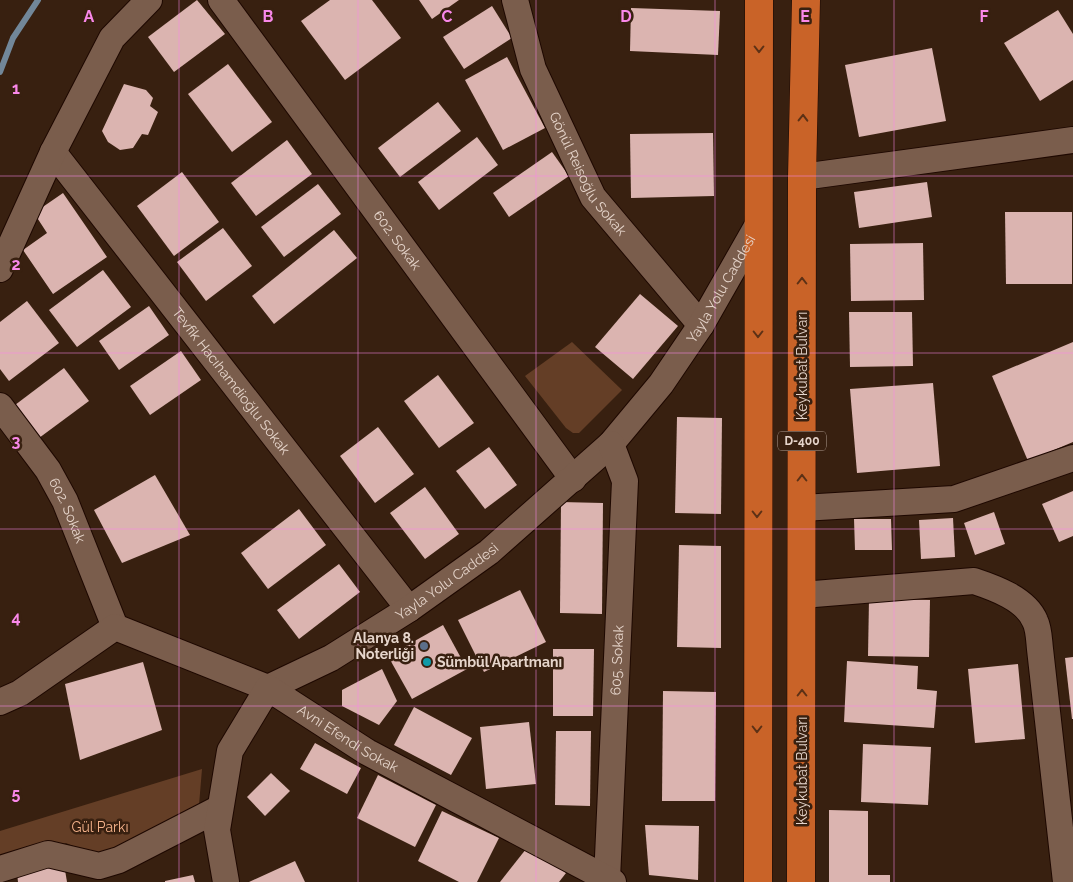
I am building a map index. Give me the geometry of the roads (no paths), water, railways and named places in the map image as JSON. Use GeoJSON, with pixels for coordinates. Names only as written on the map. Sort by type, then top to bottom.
{"type":"FeatureCollection","features":[{"type":"Feature","properties":{"kind":"highway","name":"D-400"},"geometry":{"type":"LineString","coordinates":[[758,882],[759,0]]}},
{"type":"Feature","properties":{"kind":"highway","name":"Keykubat Bulvarı"},"geometry":{"type":"LineString","coordinates":[[802,882],[802,177],[806,0]]}},
{"type":"Feature","properties":{"kind":"street"},"geometry":{"type":"LineString","coordinates":[[0,269],[53,152],[112,38],[148,0]]}},
{"type":"Feature","properties":{"kind":"street","name":"602. Sokak"},"geometry":{"type":"LineString","coordinates":[[221,0],[573,479]]}},
{"type":"Feature","properties":{"kind":"street","name":"Gönül Reisoğlu Sokak"},"geometry":{"type":"LineString","coordinates":[[515,0],[533,69],[593,197],[701,325]]}},
{"type":"Feature","properties":{"kind":"street"},"geometry":{"type":"LineString","coordinates":[[802,177],[1073,140]]}},
{"type":"Feature","properties":{"kind":"street","name":"Tevfik Hacıhamdioğlu Sokak"},"geometry":{"type":"LineString","coordinates":[[53,152],[409,609]]}},
{"type":"Feature","properties":{"kind":"street","name":"Yayla Yolu Caddesi"},"geometry":{"type":"LineString","coordinates":[[268,688],[331,658],[409,609],[489,552],[611,444],[661,384],[701,325],[759,223]]}},
{"type":"Feature","properties":{"kind":"street","name":"602. Sokak"},"geometry":{"type":"LineString","coordinates":[[0,406],[48,470],[65,501],[115,627]]}},
{"type":"Feature","properties":{"kind":"street","name":"605. Sokak"},"geometry":{"type":"LineString","coordinates":[[610,881],[625,481],[611,444]]}},
{"type":"Feature","properties":{"kind":"street"},"geometry":{"type":"LineString","coordinates":[[802,508],[954,499],[1073,458]]}},
{"type":"Feature","properties":{"kind":"street"},"geometry":{"type":"LineString","coordinates":[[802,595],[974,581],[999,590],[1026,608],[1035,621],[1040,649],[1066,882]]}},
{"type":"Feature","properties":{"kind":"street"},"geometry":{"type":"LineString","coordinates":[[0,702],[20,692],[115,627],[268,688],[230,751],[217,830],[226,882]]}},
{"type":"Feature","properties":{"kind":"street","name":"Avni Efendi Sokak"},"geometry":{"type":"LineString","coordinates":[[268,688],[367,752],[610,881]]}},
{"type":"Feature","properties":{"kind":"street"},"geometry":{"type":"LineString","coordinates":[[0,869],[48,854],[99,866],[119,860],[220,808]]}},
{"type":"Feature","properties":{"kind":"waterway"},"geometry":{"type":"LineString","coordinates":[[0,72],[13,38],[38,0]]}},
{"type":"Feature","properties":{"kind":"place","name":"Alanya 8. Noterliği"},"geometry":{"type":"Point","coordinates":[424,646]}},
{"type":"Feature","properties":{"kind":"place","name":"Sümbül Apartmanı"},"geometry":{"type":"Point","coordinates":[427,662]}},
{"type":"Feature","properties":{"kind":"park label","name":"Gül Parkı"},"geometry":{"type":"Point","coordinates":[100,827]}}]}
